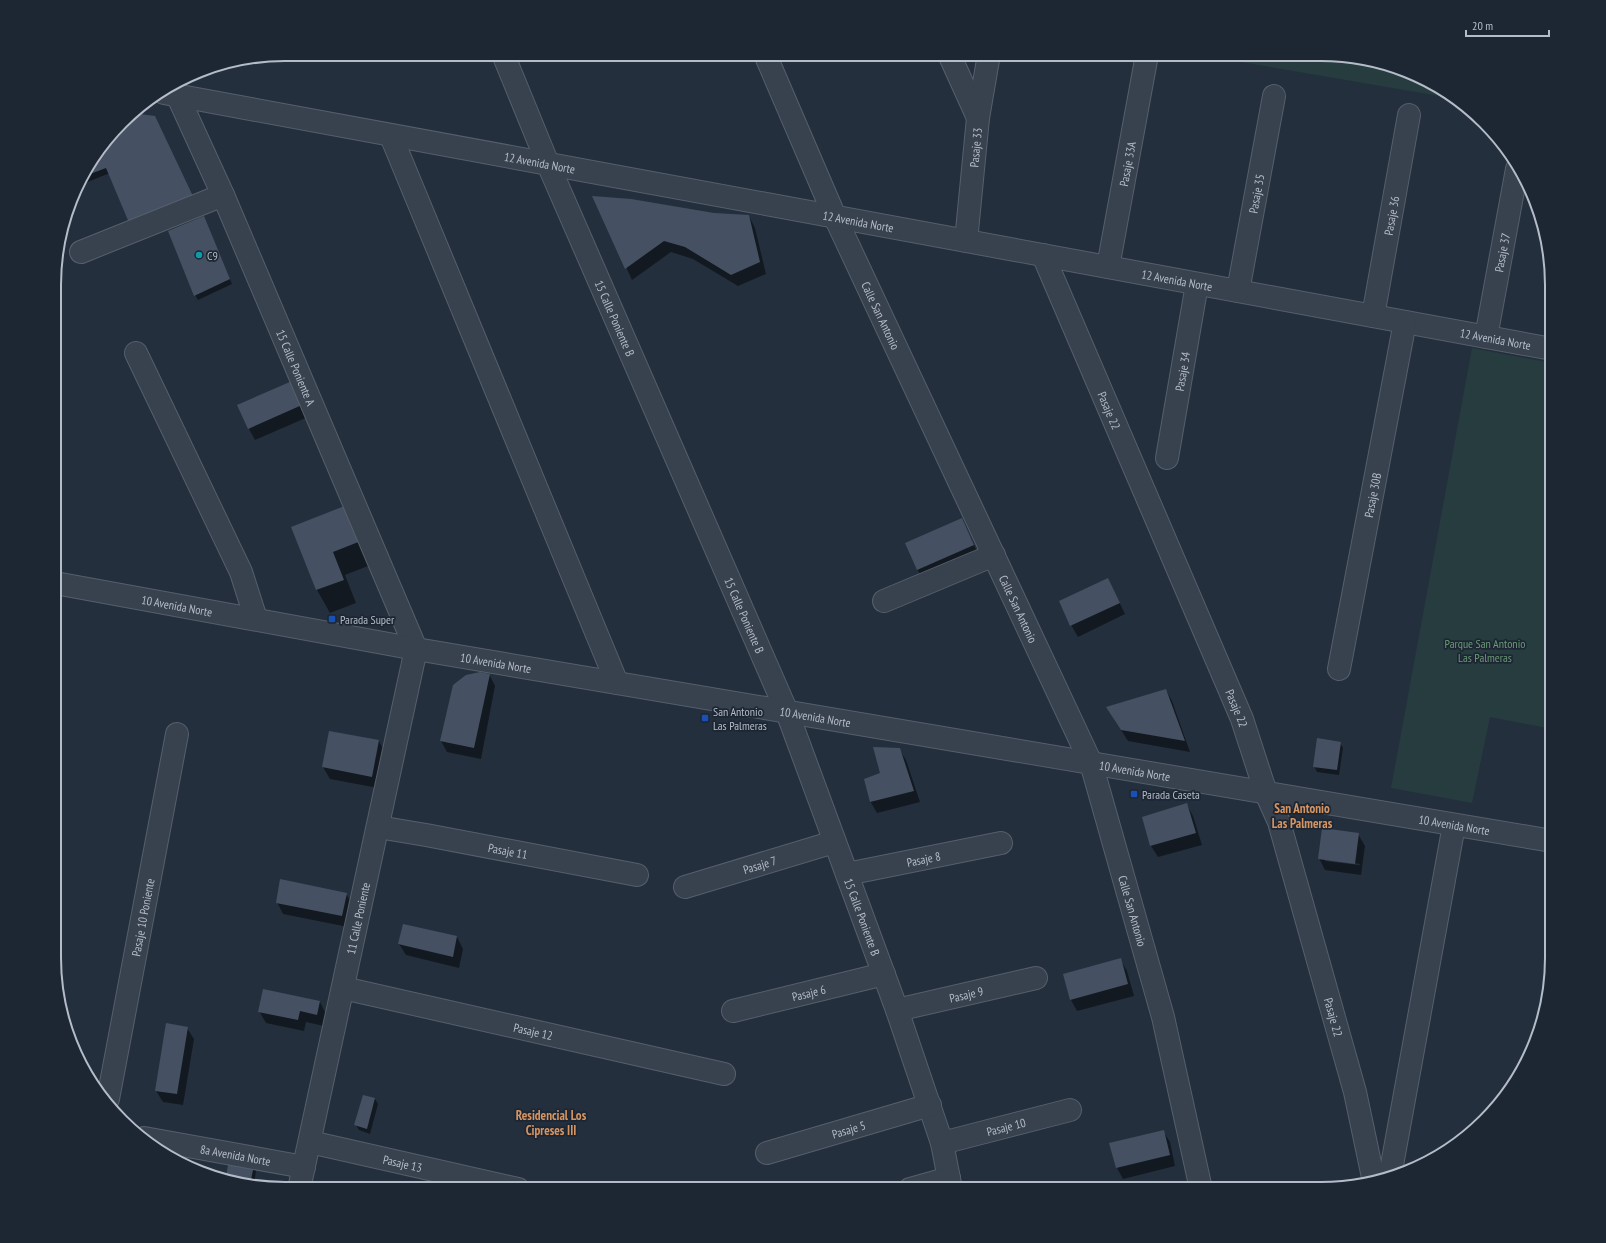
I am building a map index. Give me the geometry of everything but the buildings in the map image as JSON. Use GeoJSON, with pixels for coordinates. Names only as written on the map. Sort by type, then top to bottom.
{"type":"FeatureCollection","features":[{"type":"Feature","properties":{"kind":"street","name":"15 Calle Poniente B"},"geometry":{"type":"LineString","coordinates":[[506,61],[548,164],[787,712],[884,974],[930,1105],[942,1143],[950,1182]]}},
{"type":"Feature","properties":{"kind":"street","name":"Calle San Antonio"},"geometry":{"type":"LineString","coordinates":[[768,61],[835,217],[1091,763],[1163,1017],[1199,1182]]}},
{"type":"Feature","properties":{"kind":"street"},"geometry":{"type":"LineString","coordinates":[[952,61],[978,118]]}},
{"type":"Feature","properties":{"kind":"street","name":"Pasaje 33"},"geometry":{"type":"LineString","coordinates":[[966,241],[978,118],[989,61]]}},
{"type":"Feature","properties":{"kind":"street","name":"Pasaje 33A"},"geometry":{"type":"LineString","coordinates":[[1108,267],[1146,61]]}},
{"type":"Feature","properties":{"kind":"street","name":"12 Avenida Norte"},"geometry":{"type":"LineString","coordinates":[[172,92],[391,136],[1545,348]]}},
{"type":"Feature","properties":{"kind":"street","name":"15 Calle Poniente A"},"geometry":{"type":"LineString","coordinates":[[172,92],[223,195],[416,649]]}},
{"type":"Feature","properties":{"kind":"street","name":"Pasaje 35"},"geometry":{"type":"LineString","coordinates":[[1238,291],[1274,96]]}},
{"type":"Feature","properties":{"kind":"street","name":"Pasaje 36"},"geometry":{"type":"LineString","coordinates":[[1373,316],[1409,115]]}},
{"type":"Feature","properties":{"kind":"street"},"geometry":{"type":"LineString","coordinates":[[391,136],[617,683]]}},
{"type":"Feature","properties":{"kind":"street","name":"Pasaje 37"},"geometry":{"type":"LineString","coordinates":[[1486,337],[1516,175]]}},
{"type":"Feature","properties":{"kind":"street"},"geometry":{"type":"LineString","coordinates":[[81,252],[223,195]]}},
{"type":"Feature","properties":{"kind":"street","name":"Pasaje 22"},"geometry":{"type":"LineString","coordinates":[[1043,255],[1242,719],[1266,793],[1279,822],[1355,1092],[1373,1176]]}},
{"type":"Feature","properties":{"kind":"street","name":"Pasaje 34"},"geometry":{"type":"LineString","coordinates":[[1167,458],[1197,284]]}},
{"type":"Feature","properties":{"kind":"street","name":"Pasaje 30B"},"geometry":{"type":"LineString","coordinates":[[1339,669],[1405,322]]}},
{"type":"Feature","properties":{"kind":"street"},"geometry":{"type":"LineString","coordinates":[[136,353],[241,572],[256,619]]}},
{"type":"Feature","properties":{"kind":"street"},"geometry":{"type":"LineString","coordinates":[[884,601],[994,555]]}},
{"type":"Feature","properties":{"kind":"street","name":"10 Avenida Norte"},"geometry":{"type":"LineString","coordinates":[[61,584],[416,649],[1545,840]]}},
{"type":"Feature","properties":{"kind":"street","name":"11 Calle Poniente"},"geometry":{"type":"LineString","coordinates":[[300,1182],[416,649]]}},
{"type":"Feature","properties":{"kind":"street","name":"Pasaje 10 Poniente"},"geometry":{"type":"LineString","coordinates":[[109,1096],[177,734]]}},
{"type":"Feature","properties":{"kind":"street"},"geometry":{"type":"LineString","coordinates":[[1391,1171],[1454,825]]}},
{"type":"Feature","properties":{"kind":"street","name":"Pasaje 11"},"geometry":{"type":"LineString","coordinates":[[378,827],[637,875]]}},
{"type":"Feature","properties":{"kind":"street","name":"Pasaje 7"},"geometry":{"type":"LineString","coordinates":[[686,887],[834,842]]}},
{"type":"Feature","properties":{"kind":"street","name":"Pasaje 8"},"geometry":{"type":"LineString","coordinates":[[847,874],[1001,843]]}},
{"type":"Feature","properties":{"kind":"street","name":"Pasaje 6"},"geometry":{"type":"LineString","coordinates":[[733,1012],[884,974]]}},
{"type":"Feature","properties":{"kind":"street","name":"Pasaje 9"},"geometry":{"type":"LineString","coordinates":[[897,1010],[1036,978]]}},
{"type":"Feature","properties":{"kind":"street","name":"Pasaje 12"},"geometry":{"type":"LineString","coordinates":[[343,988],[724,1074]]}},
{"type":"Feature","properties":{"kind":"street","name":"Pasaje 5"},"geometry":{"type":"LineString","coordinates":[[767,1153],[930,1105]]}},
{"type":"Feature","properties":{"kind":"street","name":"Pasaje 10"},"geometry":{"type":"LineString","coordinates":[[942,1143],[1070,1110]]}},
{"type":"Feature","properties":{"kind":"street","name":"8a Avenida Norte"},"geometry":{"type":"LineString","coordinates":[[155,1140],[304,1167]]}},
{"type":"Feature","properties":{"kind":"street","name":"Pasaje 13"},"geometry":{"type":"LineString","coordinates":[[310,1142],[487,1182]]}},
{"type":"Feature","properties":{"kind":"green space"},"geometry":{"type":"Polygon","coordinates":[[[1236,61],[1335,61],[1365,65],[1407,78],[1441,96],[1236,61]]]}},
{"type":"Feature","properties":{"kind":"green space","name":"Parque San Antonio Las Palmeras"},"geometry":{"type":"Polygon","coordinates":[[[1472,348],[1545,362],[1545,728],[1490,717],[1472,803],[1391,788],[1472,348]]]}},
{"type":"Feature","properties":{"kind":"place","name":"C9"},"geometry":{"type":"Point","coordinates":[199,255]}},
{"type":"Feature","properties":{"kind":"place","name":"Parada Super"},"geometry":{"type":"Point","coordinates":[332,619]}},
{"type":"Feature","properties":{"kind":"place","name":"San Antonio Las Palmeras"},"geometry":{"type":"Point","coordinates":[705,718]}},
{"type":"Feature","properties":{"kind":"place","name":"Parada Caseta"},"geometry":{"type":"Point","coordinates":[1134,794]}},
{"type":"Feature","properties":{"kind":"district","name":"San Antonio Las Palmeras"},"geometry":{"type":"Point","coordinates":[1302,816]}},
{"type":"Feature","properties":{"kind":"district","name":"Residencial Los Cipreses III"},"geometry":{"type":"Point","coordinates":[551,1122]}}]}
